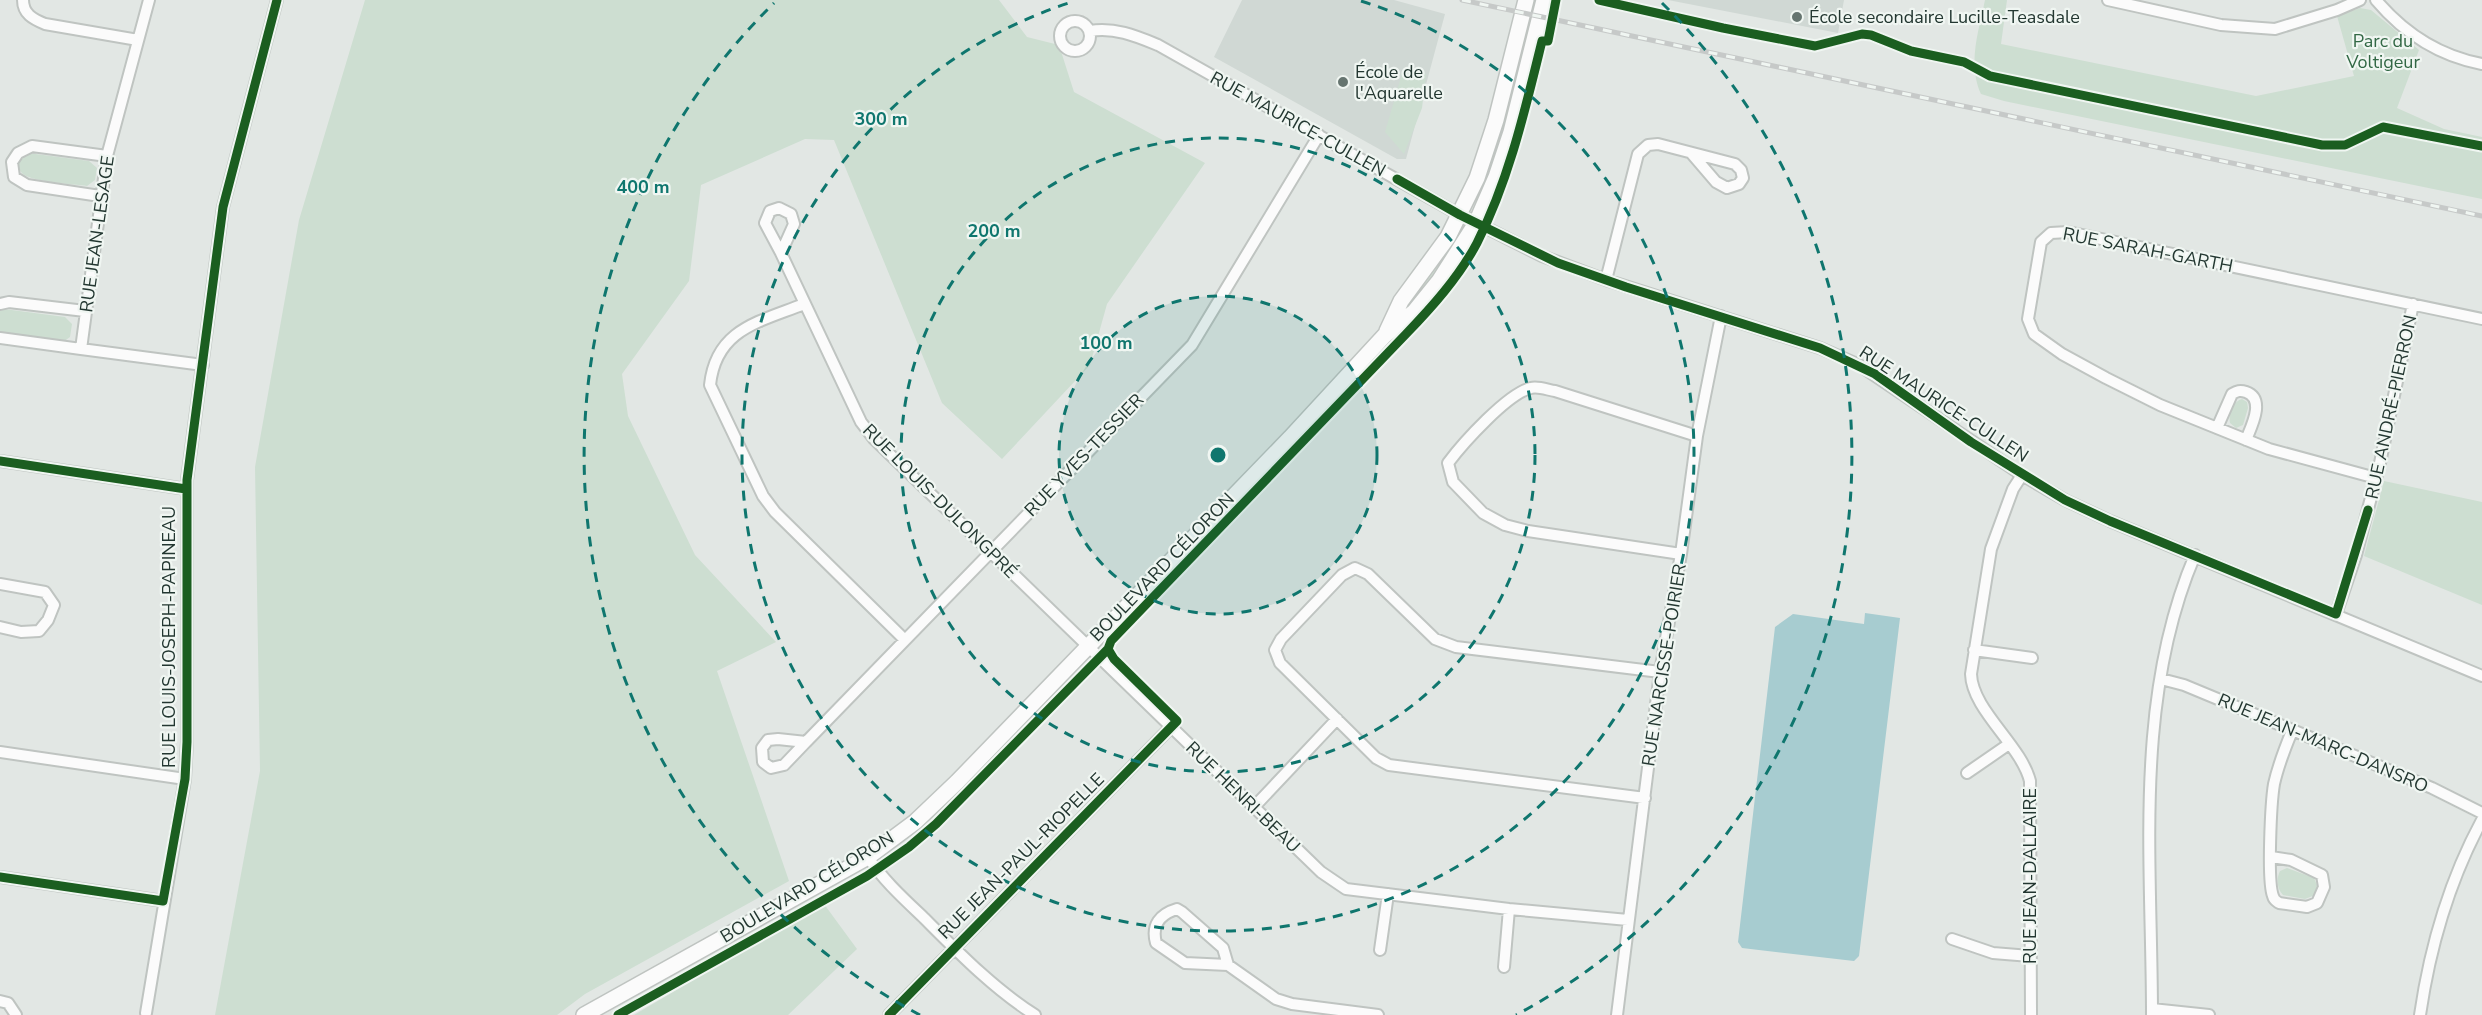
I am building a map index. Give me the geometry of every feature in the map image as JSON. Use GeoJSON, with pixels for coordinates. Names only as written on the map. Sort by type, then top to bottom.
{"type":"FeatureCollection","features":[{"type":"Feature","properties":{"kind":"street"},"geometry":{"type":"LineString","coordinates":[[23,0],[23,9],[32,18],[45,24],[138,40]]}},
{"type":"Feature","properties":{"kind":"street","name":"RUE JEAN-LESAGE"},"geometry":{"type":"LineString","coordinates":[[81,349],[107,156],[149,0]]}},
{"type":"Feature","properties":{"kind":"street","name":"RUE LOUIS-JOSEPH-PAPINEAU"},"geometry":{"type":"LineString","coordinates":[[146,1013],[188,742],[186,489],[223,207],[277,0]]}},
{"type":"Feature","properties":{"kind":"street","name":"BOULEVARD CÉLORON"},"geometry":{"type":"LineString","coordinates":[[1385,335],[1401,301],[1435,256],[1460,215],[1477,177],[1488,146],[1526,0]]}},
{"type":"Feature","properties":{"kind":"street","name":"BOULEVARD CÉLORON"},"geometry":{"type":"LineString","coordinates":[[584,1015],[868,857],[925,813],[1297,431],[1385,335],[1414,312],[1431,291],[1476,223],[1494,183],[1509,142],[1544,0]]}},
{"type":"Feature","properties":{"kind":"street"},"geometry":{"type":"LineString","coordinates":[[2108,0],[2221,25],[2275,29],[2337,10],[2360,0]]}},
{"type":"Feature","properties":{"kind":"street"},"geometry":{"type":"LineString","coordinates":[[2376,0],[2406,30],[2432,47],[2463,60],[2482,64]]}},
{"type":"Feature","properties":{"kind":"street","name":"RUE MAURICE-CULLEN"},"geometry":{"type":"LineString","coordinates":[[1090,32],[1106,28],[1131,34],[1158,45],[1460,215],[1542,256],[1606,280],[1820,348],[1859,365],[2022,475],[2080,507],[2482,676]]}},
{"type":"Feature","properties":{"kind":"street","name":"RUE YVES-TESSIER"},"geometry":{"type":"LineString","coordinates":[[806,742],[1192,345],[1319,135]]}},
{"type":"Feature","properties":{"kind":"street"},"geometry":{"type":"LineString","coordinates":[[1606,280],[1638,154],[1648,145],[1658,144],[1692,154]]}},
{"type":"Feature","properties":{"kind":"street"},"geometry":{"type":"LineString","coordinates":[[100,196],[27,185],[14,177],[12,162],[18,153],[32,146],[107,156]]}},
{"type":"Feature","properties":{"kind":"street","name":"RUE SARAH-GARTH"},"geometry":{"type":"LineString","coordinates":[[2376,478],[2277,451],[2217,428],[2106,378],[2062,354],[2034,334],[2029,325],[2029,317],[2039,251],[2045,237],[2057,231],[2068,232],[2482,319]]}},
{"type":"Feature","properties":{"kind":"street","name":"RUE LOUIS-DULONGPRÉ"},"geometry":{"type":"LineString","coordinates":[[781,253],[861,422],[874,439],[1088,647]]}},
{"type":"Feature","properties":{"kind":"street"},"geometry":{"type":"LineString","coordinates":[[0,304],[9,302],[85,311]]}},
{"type":"Feature","properties":{"kind":"street"},"geometry":{"type":"LineString","coordinates":[[804,304],[744,327],[729,340],[712,366],[710,386],[763,496],[774,512],[904,639]]}},
{"type":"Feature","properties":{"kind":"street","name":"RUE ANDRÉ-PIERRON"},"geometry":{"type":"LineString","coordinates":[[2336,614],[2353,563],[2376,478],[2413,304]]}},
{"type":"Feature","properties":{"kind":"street","name":"RUE NARCISSE-POIRIER"},"geometry":{"type":"LineString","coordinates":[[1617,1015],[1660,672],[1681,554],[1696,436],[1721,316]]}},
{"type":"Feature","properties":{"kind":"street"},"geometry":{"type":"LineString","coordinates":[[0,338],[203,365]]}},
{"type":"Feature","properties":{"kind":"street"},"geometry":{"type":"LineString","coordinates":[[1681,554],[1528,531],[1505,525],[1483,513],[1453,482],[1448,463],[1460,446],[1512,397],[1533,387],[1555,391],[1696,436]]}},
{"type":"Feature","properties":{"kind":"street"},"geometry":{"type":"LineString","coordinates":[[2217,428],[2232,394],[2239,391],[2248,393],[2255,399],[2256,405],[2246,440]]}},
{"type":"Feature","properties":{"kind":"street"},"geometry":{"type":"LineString","coordinates":[[0,461],[186,489]]}},
{"type":"Feature","properties":{"kind":"street","name":"RUE JEAN-DALLAIRE"},"geometry":{"type":"LineString","coordinates":[[2022,475],[2013,489],[1991,549],[1971,674],[1974,691],[2024,766],[2030,781],[2031,1015]]}},
{"type":"Feature","properties":{"kind":"street"},"geometry":{"type":"LineString","coordinates":[[2195,555],[2173,615],[2161,678],[2150,782],[2150,963],[2152,1012],[2210,1015]]}},
{"type":"Feature","properties":{"kind":"street"},"geometry":{"type":"LineString","coordinates":[[1645,798],[1389,765],[1376,758],[1280,663],[1275,650],[1281,639],[1342,575],[1355,568],[1368,574],[1435,639],[1443,643],[1456,647],[1660,672]]}},
{"type":"Feature","properties":{"kind":"street"},"geometry":{"type":"LineString","coordinates":[[0,584],[45,592],[54,605],[48,620],[39,631],[21,632],[0,627]]}},
{"type":"Feature","properties":{"kind":"street","name":"RUE HENRI-BEAU"},"geometry":{"type":"LineString","coordinates":[[1088,647],[1321,872],[1346,889],[1509,909],[1628,920]]}},
{"type":"Feature","properties":{"kind":"street"},"geometry":{"type":"LineString","coordinates":[[1974,650],[2032,658]]}},
{"type":"Feature","properties":{"kind":"street","name":"RUE JEAN-MARC-DANSRO"},"geometry":{"type":"LineString","coordinates":[[2161,678],[2184,685],[2438,790],[2482,813]]}},
{"type":"Feature","properties":{"kind":"street"},"geometry":{"type":"LineString","coordinates":[[1254,807],[1337,718]]}},
{"type":"Feature","properties":{"kind":"street","name":"RUE JEAN-PAUL-RIOPELLE"},"geometry":{"type":"LineString","coordinates":[[889,1015],[1171,728]]}},
{"type":"Feature","properties":{"kind":"street"},"geometry":{"type":"LineString","coordinates":[[2271,857],[2291,860],[2322,875],[2324,886],[2317,903],[2307,907],[2279,903],[2274,899],[2272,890],[2271,857],[2273,792],[2282,756],[2292,731]]}},
{"type":"Feature","properties":{"kind":"street"},"geometry":{"type":"LineString","coordinates":[[1967,773],[2009,744]]}},
{"type":"Feature","properties":{"kind":"street"},"geometry":{"type":"LineString","coordinates":[[0,752],[184,778]]}},
{"type":"Feature","properties":{"kind":"street"},"geometry":{"type":"LineString","coordinates":[[2420,1015],[2429,961],[2443,910],[2482,820]]}},
{"type":"Feature","properties":{"kind":"street"},"geometry":{"type":"LineString","coordinates":[[868,857],[880,874],[954,948],[1011,999],[1035,1015]]}},
{"type":"Feature","properties":{"kind":"street"},"geometry":{"type":"LineString","coordinates":[[0,877],[164,901]]}},
{"type":"Feature","properties":{"kind":"street"},"geometry":{"type":"LineString","coordinates":[[1380,950],[1388,894]]}},
{"type":"Feature","properties":{"kind":"street"},"geometry":{"type":"LineString","coordinates":[[1228,965],[1223,948],[1182,912],[1177,909],[1157,920],[1153,934],[1155,943],[1185,963],[1228,965],[1276,999],[1292,1005],[1378,1015]]}},
{"type":"Feature","properties":{"kind":"street"},"geometry":{"type":"LineString","coordinates":[[1504,967],[1509,909]]}},
{"type":"Feature","properties":{"kind":"street"},"geometry":{"type":"LineString","coordinates":[[1952,939],[1993,953],[2030,956]]}},
{"type":"Feature","properties":{"kind":"street","name":"BOULEVARD CÉLORON"},"geometry":{"type":"LineString","coordinates":[[593,1015],[614,1000]]}},
{"type":"Feature","properties":{"kind":"street"},"geometry":{"type":"LineString","coordinates":[[0,1001],[8,1003],[16,1015]]}},
{"type":"Feature","properties":{"kind":"shaded area","name":"École de l'Aquarelle"},"geometry":{"type":"Polygon","coordinates":[[[1242,0],[1394,0],[1445,14],[1406,159],[1397,159],[1214,57],[1242,0]]]}},
{"type":"Feature","properties":{"kind":"shaded area","name":"École secondaire Lucille-Teasdale"},"geometry":{"type":"Polygon","coordinates":[[[1668,0],[1844,0],[1838,33],[1668,0]]]}},
{"type":"Feature","properties":{"kind":"green space"},"geometry":{"type":"Polygon","coordinates":[[[365,0],[999,0],[1027,37],[1059,45],[1074,92],[1205,163],[1107,304],[1090,365],[1002,459],[942,403],[834,140],[805,139],[701,185],[689,281],[622,374],[628,416],[695,555],[776,642],[717,671],[789,881],[585,994],[557,1015],[215,1015],[260,771],[255,467],[299,220],[365,0]]]}},
{"type":"Feature","properties":{"kind":"green space","name":"Parc du Voltigeur"},"geometry":{"type":"Polygon","coordinates":[[[1985,0],[2007,0],[2001,44],[2256,96],[2354,76],[2337,16],[2360,8],[2371,10],[2419,50],[2397,108],[2444,129],[2482,137],[2482,199],[2004,101],[1981,94],[1977,83],[1975,59],[1977,35],[1985,0]]]}},
{"type":"Feature","properties":{"kind":"green space"},"geometry":{"type":"Polygon","coordinates":[[[1403,70],[1426,74],[1422,108],[1404,154],[1385,132],[1403,70]]]}},
{"type":"Feature","properties":{"kind":"green space"},"geometry":{"type":"Polygon","coordinates":[[[28,153],[89,161],[97,168],[95,180],[87,186],[32,178],[21,172],[19,166],[20,158],[28,153]]]}},
{"type":"Feature","properties":{"kind":"green space"},"geometry":{"type":"Polygon","coordinates":[[[1458,233],[1461,235],[1443,264],[1409,308],[1405,305],[1435,268],[1458,233]]]}},
{"type":"Feature","properties":{"kind":"green space"},"geometry":{"type":"Polygon","coordinates":[[[4,309],[65,317],[72,324],[70,337],[63,342],[0,332],[0,311],[4,309]]]}},
{"type":"Feature","properties":{"kind":"green space"},"geometry":{"type":"Polygon","coordinates":[[[2242,399],[2247,402],[2248,408],[2243,425],[2236,428],[2230,423],[2230,416],[2234,405],[2242,399]]]}},
{"type":"Feature","properties":{"kind":"green space"},"geometry":{"type":"Polygon","coordinates":[[[2384,481],[2482,502],[2482,605],[2364,556],[2384,481]]]}},
{"type":"Feature","properties":{"kind":"green space"},"geometry":{"type":"Polygon","coordinates":[[[2287,868],[2314,878],[2317,885],[2315,895],[2305,899],[2283,895],[2278,887],[2278,877],[2280,871],[2287,868]]]}},
{"type":"Feature","properties":{"kind":"green space"},"geometry":{"type":"Polygon","coordinates":[[[824,904],[857,949],[788,1015],[634,1015],[774,929],[775,932],[824,904]]]}},
{"type":"Feature","properties":{"kind":"water"},"geometry":{"type":"Polygon","coordinates":[[[1865,613],[1900,618],[1859,956],[1854,961],[1742,948],[1738,942],[1775,627],[1793,614],[1864,624],[1865,613]]]}},
{"type":"Feature","properties":{"kind":"railway"},"geometry":{"type":"LineString","coordinates":[[1462,0],[2482,216]]}},
{"type":"Feature","properties":{"kind":"cycle path"},"geometry":{"type":"LineString","coordinates":[[0,877],[163,901],[185,779],[187,480],[223,207],[277,0]]}},
{"type":"Feature","properties":{"kind":"cycle path"},"geometry":{"type":"LineString","coordinates":[[618,1015],[867,876],[909,847],[936,824],[1108,649],[1111,641],[1416,324],[1462,268],[1488,219],[1515,144],[1542,41],[1548,41],[1556,0]]}},
{"type":"Feature","properties":{"kind":"cycle path"},"geometry":{"type":"LineString","coordinates":[[1599,0],[1815,46],[1862,34],[1871,35],[1911,51],[1964,62],[1990,76],[2322,145],[2345,145],[2383,127],[2482,146]]}},
{"type":"Feature","properties":{"kind":"cycle path"},"geometry":{"type":"LineString","coordinates":[[1397,179],[1460,215],[1558,263],[1626,287],[1820,348],[1875,374],[1971,442],[2065,500],[2110,521],[2336,614],[2368,510]]}},
{"type":"Feature","properties":{"kind":"cycle path"},"geometry":{"type":"LineString","coordinates":[[0,461],[186,489]]}},
{"type":"Feature","properties":{"kind":"cycle path"},"geometry":{"type":"LineString","coordinates":[[889,1015],[1177,721],[1114,659],[1108,649]]}},
{"type":"Feature","properties":{"kind":"place","name":"École secondaire Lucille-Teasdale"},"geometry":{"type":"Point","coordinates":[1797,17]}},
{"type":"Feature","properties":{"kind":"place","name":"École de l'Aquarelle"},"geometry":{"type":"Point","coordinates":[1343,82]}}]}
